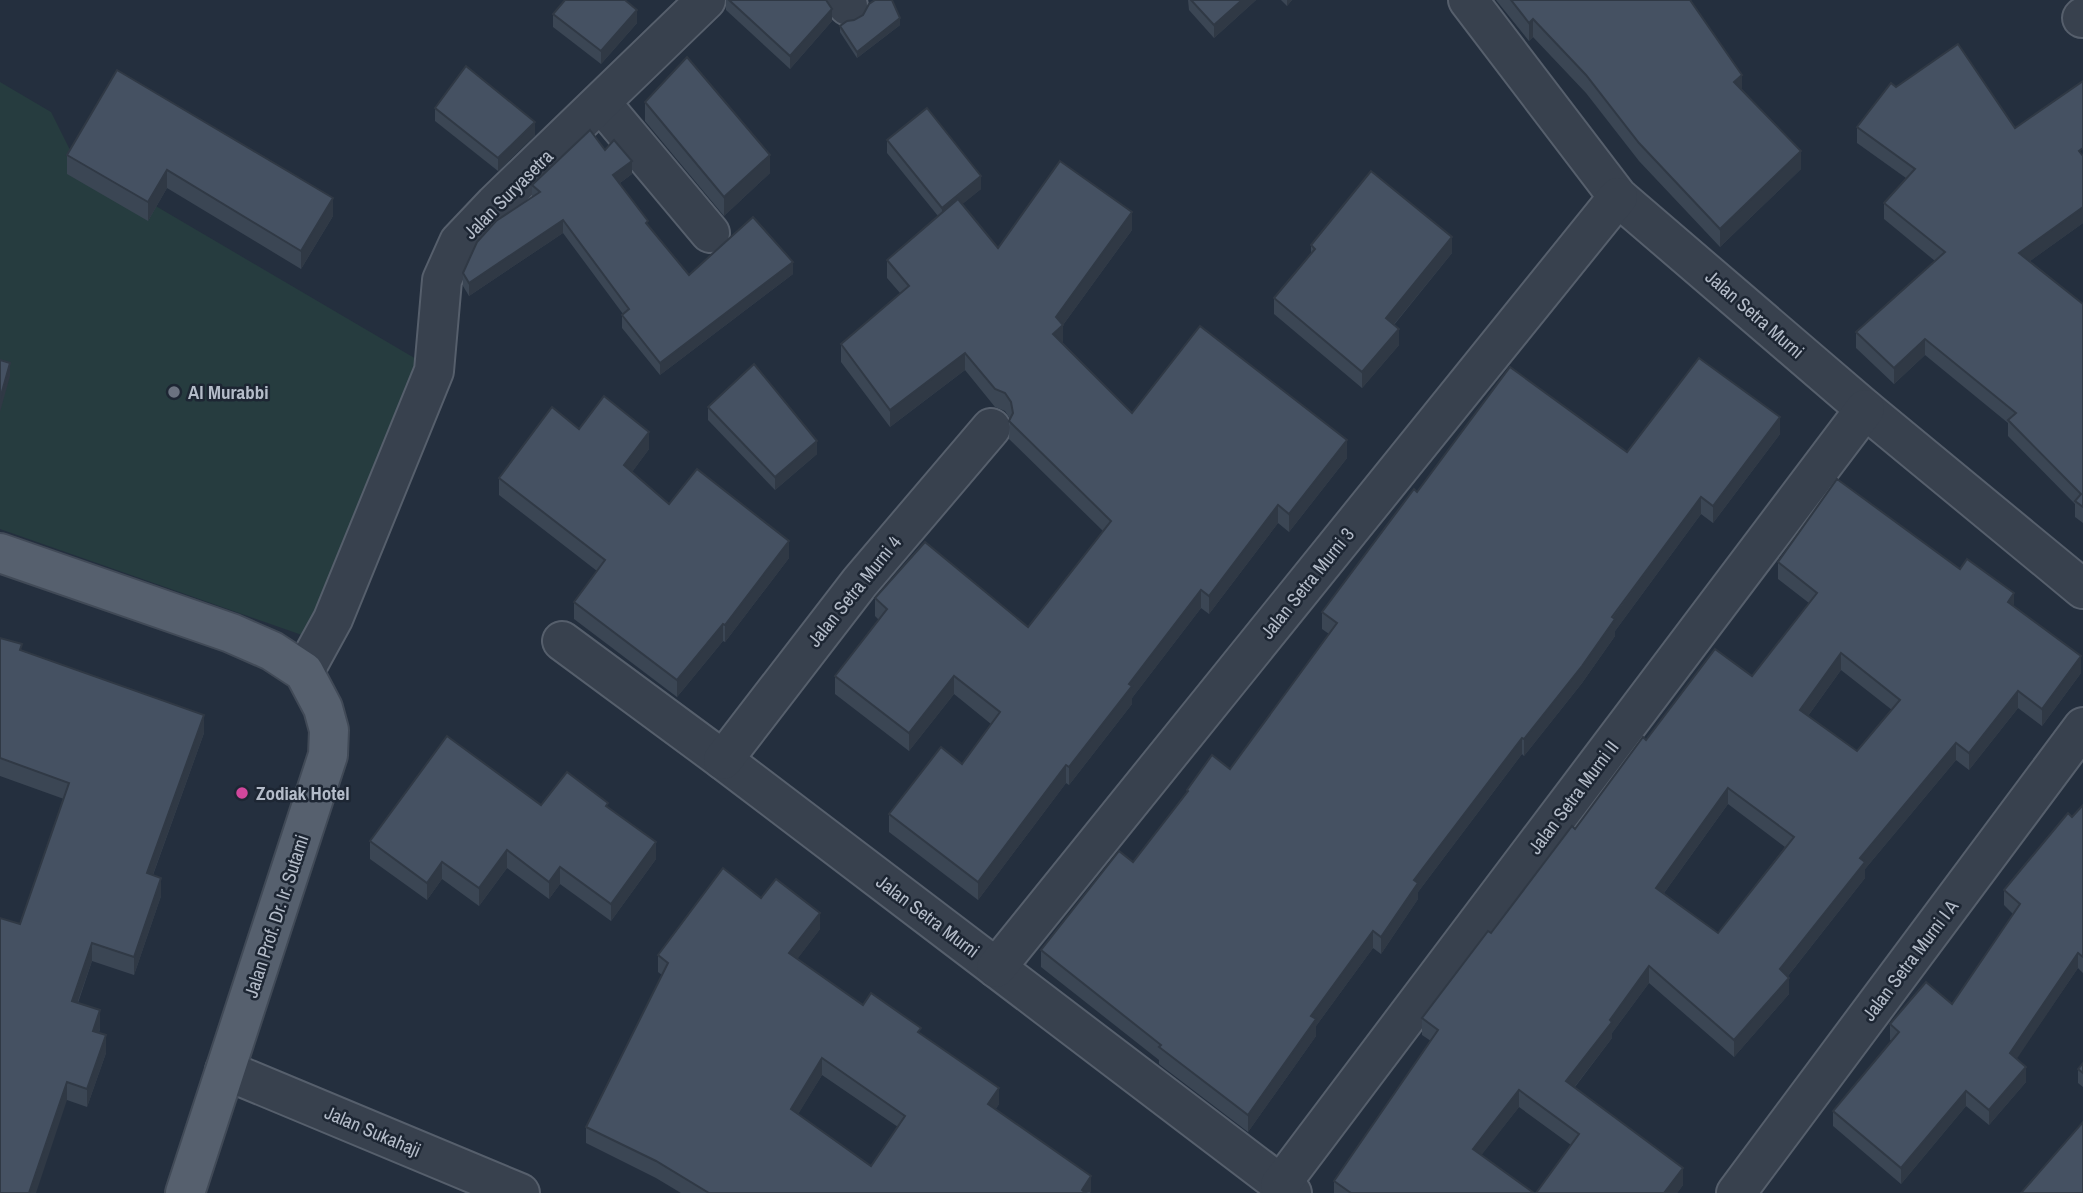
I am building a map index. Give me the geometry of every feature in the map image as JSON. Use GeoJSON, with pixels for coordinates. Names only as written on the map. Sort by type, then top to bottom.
{"type":"FeatureCollection","features":[{"type":"Feature","properties":{"kind":"main road"},"geometry":{"type":"LineString","coordinates":[[0,553],[231,633],[272,652],[304,672]]}},
{"type":"Feature","properties":{"kind":"main road","name":"Jalan Prof. Dr. Ir. Sutami"},"geometry":{"type":"LineString","coordinates":[[186,1193],[328,755],[329,730],[323,708],[304,672]]}},
{"type":"Feature","properties":{"kind":"street","name":"Jalan Suryasetra"},"geometry":{"type":"LineString","coordinates":[[304,672],[333,619],[434,372],[442,280],[459,242],[706,0]]}},
{"type":"Feature","properties":{"kind":"street","name":"Jalan Setra Murni"},"geometry":{"type":"LineString","coordinates":[[1468,0],[1618,197],[1865,409],[2083,589]]}},
{"type":"Feature","properties":{"kind":"street"},"geometry":{"type":"LineString","coordinates":[[601,103],[710,233]]}},
{"type":"Feature","properties":{"kind":"street","name":"Jalan Setra Murni 3"},"geometry":{"type":"LineString","coordinates":[[996,968],[1618,197]]}},
{"type":"Feature","properties":{"kind":"street","name":"Jalan Setra Murni II"},"geometry":{"type":"LineString","coordinates":[[1286,1189],[1865,409]]}},
{"type":"Feature","properties":{"kind":"street","name":"Jalan Setra Murni 4"},"geometry":{"type":"LineString","coordinates":[[723,760],[860,582],[991,428]]}},
{"type":"Feature","properties":{"kind":"street","name":"Jalan Setra Murni"},"geometry":{"type":"LineString","coordinates":[[562,641],[723,760],[1286,1189]]}},
{"type":"Feature","properties":{"kind":"street","name":"Jalan Setra Murni I A"},"geometry":{"type":"LineString","coordinates":[[1736,1193],[2083,727]]}},
{"type":"Feature","properties":{"kind":"street","name":"Jalan Sukahaji"},"geometry":{"type":"LineString","coordinates":[[225,1070],[520,1193]]}},
{"type":"Feature","properties":{"kind":"green space"},"geometry":{"type":"Polygon","coordinates":[[[0,82],[51,112],[74,158],[423,363],[319,641],[0,529],[0,82]]]}},
{"type":"Feature","properties":{"kind":"building"},"geometry":{"type":"Polygon","coordinates":[[[565,0],[625,0],[637,10],[601,51],[553,14],[565,0]]]}},
{"type":"Feature","properties":{"kind":"building"},"geometry":{"type":"Polygon","coordinates":[[[729,0],[826,0],[832,9],[790,56],[729,0]]]}},
{"type":"Feature","properties":{"kind":"building"},"geometry":{"type":"Polygon","coordinates":[[[875,0],[892,0],[900,18],[857,52],[840,26],[863,15],[869,4],[875,0]]]}},
{"type":"Feature","properties":{"kind":"building"},"geometry":{"type":"Polygon","coordinates":[[[1191,0],[1242,0],[1214,25],[1191,0]]]}},
{"type":"Feature","properties":{"kind":"building"},"geometry":{"type":"Polygon","coordinates":[[[1511,0],[1690,0],[1742,75],[1734,82],[1801,151],[1720,229],[1639,143],[1586,75],[1533,19],[1529,23],[1511,0]]]}},
{"type":"Feature","properties":{"kind":"building"},"geometry":{"type":"Polygon","coordinates":[[[1958,44],[2015,128],[2083,81],[2083,148],[2079,151],[2083,156],[2083,207],[2019,253],[2083,304],[2083,507],[2075,501],[2081,494],[2008,420],[2016,413],[1925,339],[1894,368],[1856,332],[1945,252],[1884,203],[1915,169],[1857,127],[1891,83],[1896,87],[1958,44]]]}},
{"type":"Feature","properties":{"kind":"building"},"geometry":{"type":"Polygon","coordinates":[[[687,57],[770,155],[724,197],[645,102],[687,57]]]}},
{"type":"Feature","properties":{"kind":"building"},"geometry":{"type":"Polygon","coordinates":[[[466,66],[535,122],[498,158],[435,108],[466,66]]]}},
{"type":"Feature","properties":{"kind":"building"},"geometry":{"type":"Polygon","coordinates":[[[117,70],[333,198],[301,251],[167,170],[148,202],[67,155],[117,70]]]}},
{"type":"Feature","properties":{"kind":"building"},"geometry":{"type":"Polygon","coordinates":[[[927,108],[981,176],[942,208],[887,140],[927,108]]]}},
{"type":"Feature","properties":{"kind":"building"},"geometry":{"type":"Polygon","coordinates":[[[590,130],[605,150],[614,140],[632,161],[613,175],[648,221],[646,223],[689,275],[753,217],[793,262],[660,363],[622,315],[629,309],[563,220],[469,283],[463,273],[477,242],[496,221],[540,192],[532,185],[590,130]]]}},
{"type":"Feature","properties":{"kind":"building"},"geometry":{"type":"Polygon","coordinates":[[[1060,161],[1132,212],[1056,317],[1063,325],[1053,334],[1132,413],[1200,326],[1347,440],[1289,514],[1278,505],[1209,596],[1201,590],[1129,684],[1132,686],[1069,767],[1066,765],[978,882],[889,814],[941,747],[962,764],[1000,712],[954,676],[909,733],[835,676],[887,609],[875,598],[925,542],[1028,627],[1111,521],[1009,421],[1013,413],[1011,402],[1005,393],[995,389],[965,353],[890,410],[841,344],[909,286],[887,260],[958,199],[998,248],[1060,161]]]}},
{"type":"Feature","properties":{"kind":"building"},"geometry":{"type":"Polygon","coordinates":[[[1371,171],[1452,237],[1386,318],[1399,329],[1362,372],[1274,298],[1315,249],[1311,245],[1371,171]]]}},
{"type":"Feature","properties":{"kind":"building"},"geometry":{"type":"Polygon","coordinates":[[[1699,358],[1780,417],[1713,506],[1701,497],[1612,617],[1615,619],[1582,666],[1524,739],[1522,738],[1414,880],[1418,883],[1381,937],[1373,931],[1311,1016],[1316,1019],[1248,1115],[1159,1047],[1161,1045],[1041,950],[1119,851],[1133,862],[1212,755],[1230,769],[1337,623],[1322,612],[1414,489],[1417,492],[1510,367],[1627,452],[1699,358]]]}},
{"type":"Feature","properties":{"kind":"building"},"geometry":{"type":"Polygon","coordinates":[[[0,360],[10,363],[0,399],[0,360]]]}},
{"type":"Feature","properties":{"kind":"building"},"geometry":{"type":"Polygon","coordinates":[[[754,364],[817,441],[775,477],[708,407],[754,364]]]}},
{"type":"Feature","properties":{"kind":"building"},"geometry":{"type":"Polygon","coordinates":[[[604,396],[649,432],[624,465],[669,504],[697,469],[789,541],[725,625],[723,624],[677,680],[574,602],[605,560],[499,478],[552,407],[579,429],[604,396]]]}},
{"type":"Feature","properties":{"kind":"building"},"geometry":{"type":"Polygon","coordinates":[[[1837,479],[1960,569],[1967,559],[2014,593],[2008,602],[2081,656],[2042,709],[2018,691],[1969,753],[1956,743],[1860,858],[1865,862],[1780,969],[1789,978],[1734,1040],[1649,966],[1610,1020],[1612,1022],[1566,1081],[1683,1168],[1664,1193],[1536,1193],[1579,1134],[1519,1090],[1473,1149],[1534,1193],[1351,1193],[1334,1181],[1438,1030],[1422,1018],[1488,931],[1491,933],[1572,826],[1575,829],[1643,737],[1646,740],[1715,649],[1752,676],[1817,593],[1778,562],[1837,479]],[[1841,653],[1800,710],[1857,751],[1900,700],[1841,653]],[[1728,788],[1656,888],[1718,933],[1794,837],[1728,788]]]}},
{"type":"Feature","properties":{"kind":"building"},"geometry":{"type":"Polygon","coordinates":[[[0,638],[22,644],[20,650],[204,715],[147,873],[161,878],[134,957],[92,943],[72,1001],[100,1010],[93,1031],[106,1035],[87,1089],[67,1082],[29,1193],[0,1193],[0,918],[20,924],[69,783],[0,758],[0,638]]]}},
{"type":"Feature","properties":{"kind":"building"},"geometry":{"type":"Polygon","coordinates":[[[447,736],[541,805],[567,772],[608,803],[606,806],[656,842],[611,904],[560,867],[549,882],[507,850],[479,888],[442,862],[427,883],[370,841],[447,736]]]}},
{"type":"Feature","properties":{"kind":"building"},"geometry":{"type":"Polygon","coordinates":[[[2083,805],[2083,957],[2078,953],[2010,1053],[2026,1067],[1989,1110],[1966,1091],[1901,1168],[1833,1111],[1899,1032],[1890,1024],[1926,982],[1952,1004],[2020,904],[2004,890],[2068,813],[2072,817],[2083,805]]]}},
{"type":"Feature","properties":{"kind":"building"},"geometry":{"type":"Polygon","coordinates":[[[723,868],[761,898],[776,879],[820,913],[789,953],[863,1005],[871,993],[921,1028],[918,1032],[999,1088],[988,1104],[1091,1176],[1082,1190],[1086,1193],[709,1193],[656,1161],[586,1127],[668,963],[658,955],[723,868]],[[822,1058],[791,1109],[871,1166],[905,1116],[822,1058]]]}},
{"type":"Feature","properties":{"kind":"building"},"geometry":{"type":"Polygon","coordinates":[[[2083,1122],[2083,1193],[2021,1193],[2083,1122]]]}},
{"type":"Feature","properties":{"kind":"place","name":"Al Murabbi"},"geometry":{"type":"Point","coordinates":[174,392]}},
{"type":"Feature","properties":{"kind":"place","name":"Zodiak Hotel"},"geometry":{"type":"Point","coordinates":[242,793]}}]}
